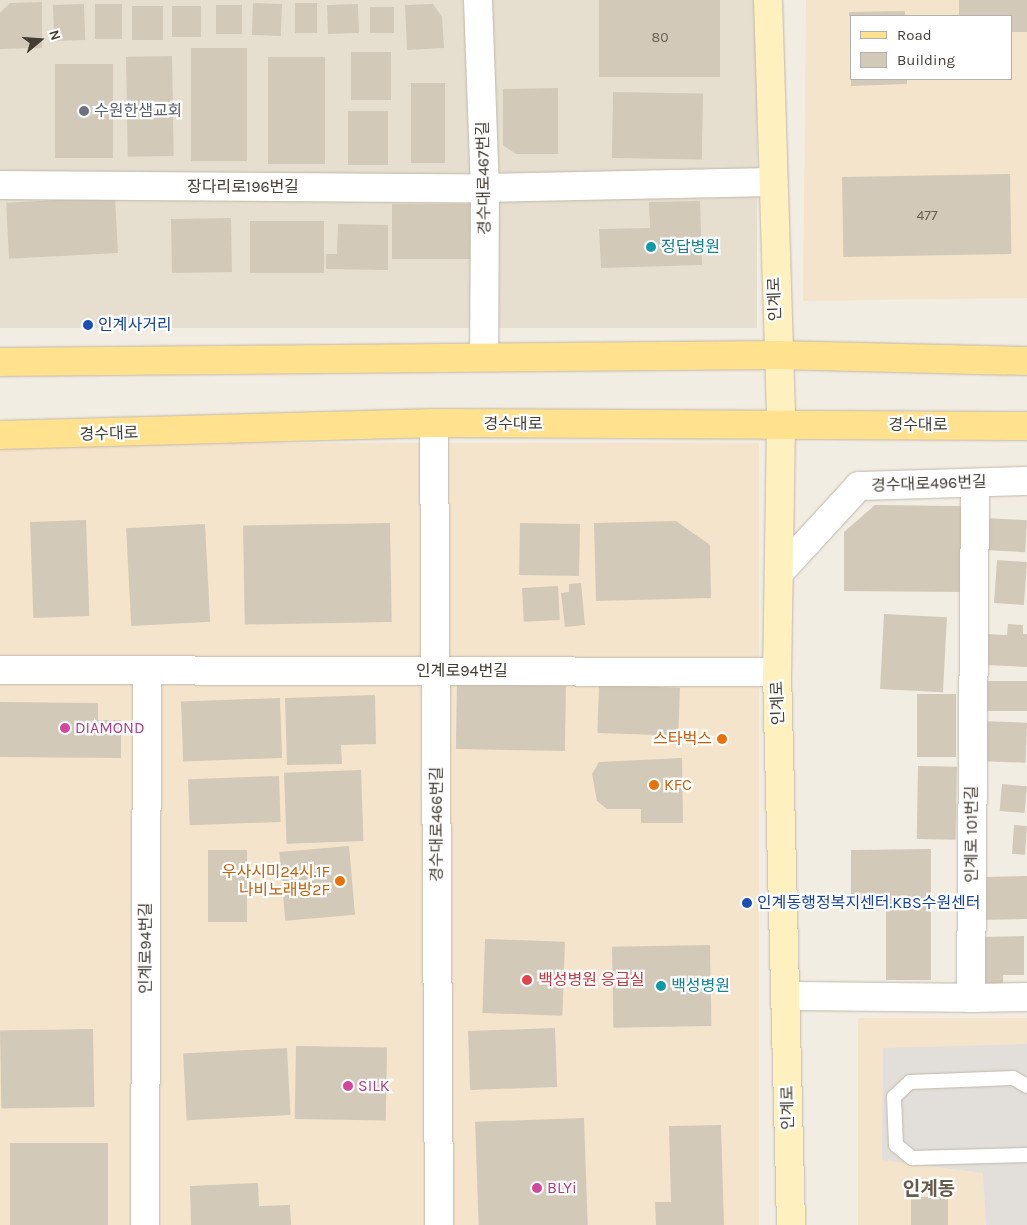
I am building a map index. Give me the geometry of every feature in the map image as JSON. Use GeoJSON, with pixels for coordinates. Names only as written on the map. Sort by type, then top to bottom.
{"type":"FeatureCollection","features":[{"type":"Feature","properties":{"kind":"main road"},"geometry":{"type":"LineString","coordinates":[[0,362],[484,355],[777,354],[1027,361]]}},
{"type":"Feature","properties":{"kind":"main road","name":"경수대로"},"geometry":{"type":"LineString","coordinates":[[0,435],[434,423],[1027,426]]}},
{"type":"Feature","properties":{"kind":"street","name":"경수대로467번길"},"geometry":{"type":"LineString","coordinates":[[478,0],[485,188],[484,355]]}},
{"type":"Feature","properties":{"kind":"street","name":"인계로"},"geometry":{"type":"LineString","coordinates":[[768,0],[777,354],[781,425],[777,672],[791,1225]]}},
{"type":"Feature","properties":{"kind":"street"},"geometry":{"type":"LineString","coordinates":[[485,188],[772,182]]}},
{"type":"Feature","properties":{"kind":"street","name":"장다리로196번길"},"geometry":{"type":"LineString","coordinates":[[0,185],[485,188]]}},
{"type":"Feature","properties":{"kind":"street","name":"경수대로466번길"},"geometry":{"type":"LineString","coordinates":[[434,423],[439,1225]]}},
{"type":"Feature","properties":{"kind":"street","name":"경수대로496번길"},"geometry":{"type":"LineString","coordinates":[[778,573],[859,486],[1027,481]]}},
{"type":"Feature","properties":{"kind":"street","name":"인계로 101번길"},"geometry":{"type":"LineString","coordinates":[[971,998],[975,483]]}},
{"type":"Feature","properties":{"kind":"street","name":"인계로94번길"},"geometry":{"type":"LineString","coordinates":[[0,670],[777,672]]}},
{"type":"Feature","properties":{"kind":"street","name":"인계로94번길"},"geometry":{"type":"LineString","coordinates":[[145,1225],[148,671]]}},
{"type":"Feature","properties":{"kind":"street"},"geometry":{"type":"LineString","coordinates":[[786,996],[1027,997]]}},
{"type":"Feature","properties":{"kind":"lane"},"geometry":{"type":"LineString","coordinates":[[1027,1086],[1013,1078],[910,1082],[894,1097],[896,1145],[912,1158],[1027,1154]]}},
{"type":"Feature","properties":{"kind":"shaded area"},"geometry":{"type":"Polygon","coordinates":[[[0,0],[757,0],[757,328],[0,328],[0,0]]]}},
{"type":"Feature","properties":{"kind":"shaded area"},"geometry":{"type":"Polygon","coordinates":[[[806,0],[1027,0],[1027,298],[803,301],[806,0]]]}},
{"type":"Feature","properties":{"kind":"shaded area"},"geometry":{"type":"Polygon","coordinates":[[[0,443],[759,443],[759,1225],[0,1225],[0,443]]]}},
{"type":"Feature","properties":{"kind":"shaded area"},"geometry":{"type":"Polygon","coordinates":[[[858,1018],[1027,1018],[1027,1225],[858,1225],[858,1018]]]}},
{"type":"Feature","properties":{"kind":"shaded area"},"geometry":{"type":"Polygon","coordinates":[[[1027,1044],[1027,1225],[986,1225],[983,1173],[882,1160],[883,1048],[1027,1044]]]}},
{"type":"Feature","properties":{"kind":"building"},"geometry":{"type":"Polygon","coordinates":[[[599,0],[720,0],[720,77],[599,77],[599,0]]]}},
{"type":"Feature","properties":{"kind":"building"},"geometry":{"type":"Polygon","coordinates":[[[959,0],[1027,0],[1027,32],[1012,32],[1012,15],[959,15],[959,0]]]}},
{"type":"Feature","properties":{"kind":"building"},"geometry":{"type":"Polygon","coordinates":[[[42,2],[42,48],[0,49],[0,13],[10,3],[42,2]]]}},
{"type":"Feature","properties":{"kind":"building"},"geometry":{"type":"Polygon","coordinates":[[[253,3],[282,4],[281,36],[252,35],[253,3]]]}},
{"type":"Feature","properties":{"kind":"building"},"geometry":{"type":"Polygon","coordinates":[[[295,3],[317,3],[317,33],[295,33],[295,3]]]}},
{"type":"Feature","properties":{"kind":"building"},"geometry":{"type":"Polygon","coordinates":[[[84,4],[85,40],[54,41],[53,5],[84,4]]]}},
{"type":"Feature","properties":{"kind":"building"},"geometry":{"type":"Polygon","coordinates":[[[95,4],[122,4],[122,39],[95,39],[95,4]]]}},
{"type":"Feature","properties":{"kind":"building"},"geometry":{"type":"Polygon","coordinates":[[[358,4],[359,33],[328,34],[327,5],[358,4]]]}},
{"type":"Feature","properties":{"kind":"building"},"geometry":{"type":"Polygon","coordinates":[[[433,4],[442,17],[444,48],[407,50],[405,5],[433,4]]]}},
{"type":"Feature","properties":{"kind":"building"},"geometry":{"type":"Polygon","coordinates":[[[216,5],[242,5],[242,34],[216,34],[216,5]]]}},
{"type":"Feature","properties":{"kind":"building"},"geometry":{"type":"Polygon","coordinates":[[[132,6],[163,6],[163,40],[132,40],[132,6]]]}},
{"type":"Feature","properties":{"kind":"building"},"geometry":{"type":"Polygon","coordinates":[[[172,6],[201,6],[201,37],[172,37],[172,6]]]}},
{"type":"Feature","properties":{"kind":"building"},"geometry":{"type":"Polygon","coordinates":[[[370,7],[394,7],[394,33],[370,33],[370,7]]]}},
{"type":"Feature","properties":{"kind":"building"},"geometry":{"type":"Polygon","coordinates":[[[905,11],[905,15],[849,16],[849,12],[905,11]]]}},
{"type":"Feature","properties":{"kind":"building"},"geometry":{"type":"Polygon","coordinates":[[[191,48],[247,48],[247,161],[191,161],[191,48]]]}},
{"type":"Feature","properties":{"kind":"building"},"geometry":{"type":"Polygon","coordinates":[[[351,52],[391,52],[391,100],[351,100],[351,52]]]}},
{"type":"Feature","properties":{"kind":"building"},"geometry":{"type":"Polygon","coordinates":[[[172,56],[174,156],[128,157],[126,57],[172,56]]]}},
{"type":"Feature","properties":{"kind":"building"},"geometry":{"type":"Polygon","coordinates":[[[268,57],[325,57],[325,164],[268,164],[268,57]]]}},
{"type":"Feature","properties":{"kind":"building","name":"수원한샘교회"},"geometry":{"type":"Polygon","coordinates":[[[55,64],[113,64],[113,158],[55,158],[55,64]]]}},
{"type":"Feature","properties":{"kind":"building"},"geometry":{"type":"Polygon","coordinates":[[[851,80],[907,80],[907,84],[851,86],[851,80]]]}},
{"type":"Feature","properties":{"kind":"building"},"geometry":{"type":"Polygon","coordinates":[[[411,83],[445,83],[445,163],[411,163],[411,83]]]}},
{"type":"Feature","properties":{"kind":"building"},"geometry":{"type":"Polygon","coordinates":[[[558,88],[558,154],[516,154],[503,145],[503,89],[558,88]]]}},
{"type":"Feature","properties":{"kind":"building"},"geometry":{"type":"Polygon","coordinates":[[[613,92],[703,94],[702,160],[612,158],[613,92]]]}},
{"type":"Feature","properties":{"kind":"building"},"geometry":{"type":"Polygon","coordinates":[[[348,111],[388,111],[388,165],[348,165],[348,111]]]}},
{"type":"Feature","properties":{"kind":"building"},"geometry":{"type":"Polygon","coordinates":[[[1010,174],[1011,254],[843,257],[842,177],[1010,174]]]}},
{"type":"Feature","properties":{"kind":"building"},"geometry":{"type":"Polygon","coordinates":[[[115,197],[118,253],[9,259],[6,203],[115,197]]]}},
{"type":"Feature","properties":{"kind":"building","name":"정답병원"},"geometry":{"type":"Polygon","coordinates":[[[700,201],[702,265],[601,268],[599,229],[650,228],[649,202],[700,201]]]}},
{"type":"Feature","properties":{"kind":"building"},"geometry":{"type":"Polygon","coordinates":[[[392,204],[471,204],[471,259],[392,259],[392,204]]]}},
{"type":"Feature","properties":{"kind":"building"},"geometry":{"type":"Polygon","coordinates":[[[231,218],[232,272],[172,273],[171,219],[231,218]]]}},
{"type":"Feature","properties":{"kind":"building"},"geometry":{"type":"Polygon","coordinates":[[[250,221],[324,221],[324,273],[250,273],[250,221]]]}},
{"type":"Feature","properties":{"kind":"building"},"geometry":{"type":"Polygon","coordinates":[[[338,224],[388,225],[388,270],[326,269],[326,254],[337,254],[338,224]]]}},
{"type":"Feature","properties":{"kind":"building"},"geometry":{"type":"Polygon","coordinates":[[[875,505],[962,506],[962,592],[844,591],[844,532],[875,505]]]}},
{"type":"Feature","properties":{"kind":"building"},"geometry":{"type":"Polygon","coordinates":[[[985,518],[1027,520],[1025,552],[983,550],[985,518]]]}},
{"type":"Feature","properties":{"kind":"building"},"geometry":{"type":"Polygon","coordinates":[[[86,520],[89,616],[33,618],[30,522],[86,520]]]}},
{"type":"Feature","properties":{"kind":"building"},"geometry":{"type":"Polygon","coordinates":[[[676,521],[710,545],[711,598],[596,601],[594,523],[676,521]]]}},
{"type":"Feature","properties":{"kind":"building"},"geometry":{"type":"Polygon","coordinates":[[[390,523],[392,622],[245,625],[243,526],[390,523]]]}},
{"type":"Feature","properties":{"kind":"building"},"geometry":{"type":"Polygon","coordinates":[[[520,523],[580,524],[579,576],[519,575],[520,523]]]}},
{"type":"Feature","properties":{"kind":"building"},"geometry":{"type":"Polygon","coordinates":[[[205,524],[210,622],[131,626],[126,528],[205,524]]]}},
{"type":"Feature","properties":{"kind":"building"},"geometry":{"type":"Polygon","coordinates":[[[997,560],[1027,562],[1024,605],[994,603],[997,560]]]}},
{"type":"Feature","properties":{"kind":"building"},"geometry":{"type":"Polygon","coordinates":[[[581,583],[585,625],[565,627],[561,593],[569,592],[569,584],[581,583]]]}},
{"type":"Feature","properties":{"kind":"building"},"geometry":{"type":"Polygon","coordinates":[[[558,586],[560,620],[524,622],[522,588],[558,586]]]}},
{"type":"Feature","properties":{"kind":"building"},"geometry":{"type":"Polygon","coordinates":[[[884,614],[947,617],[943,692],[880,689],[884,614]]]}},
{"type":"Feature","properties":{"kind":"building"},"geometry":{"type":"Polygon","coordinates":[[[1008,624],[1023,625],[1023,634],[1027,634],[1027,667],[985,665],[986,634],[1007,635],[1008,624]]]}},
{"type":"Feature","properties":{"kind":"building"},"geometry":{"type":"Polygon","coordinates":[[[982,681],[1027,681],[1027,711],[982,711],[982,681]]]}},
{"type":"Feature","properties":{"kind":"building"},"geometry":{"type":"Polygon","coordinates":[[[457,684],[566,686],[565,751],[456,749],[457,684]]]}},
{"type":"Feature","properties":{"kind":"building"},"geometry":{"type":"Polygon","coordinates":[[[599,685],[680,688],[678,736],[597,733],[599,685]]]}},
{"type":"Feature","properties":{"kind":"building"},"geometry":{"type":"Polygon","coordinates":[[[917,694],[956,694],[956,757],[917,757],[917,694]]]}},
{"type":"Feature","properties":{"kind":"building"},"geometry":{"type":"Polygon","coordinates":[[[375,695],[376,744],[341,745],[342,764],[287,765],[285,698],[375,695]]]}},
{"type":"Feature","properties":{"kind":"building"},"geometry":{"type":"Polygon","coordinates":[[[280,698],[282,758],[183,761],[181,701],[280,698]]]}},
{"type":"Feature","properties":{"kind":"building"},"geometry":{"type":"Polygon","coordinates":[[[0,702],[98,703],[98,720],[121,720],[121,758],[0,757],[0,702]]]}},
{"type":"Feature","properties":{"kind":"building"},"geometry":{"type":"Polygon","coordinates":[[[979,721],[1027,723],[1026,763],[978,761],[979,721]]]}},
{"type":"Feature","properties":{"kind":"building"},"geometry":{"type":"Polygon","coordinates":[[[682,758],[683,823],[641,823],[641,809],[607,809],[597,801],[592,774],[599,762],[682,758]]]}},
{"type":"Feature","properties":{"kind":"building"},"geometry":{"type":"Polygon","coordinates":[[[918,766],[957,767],[956,840],[917,839],[918,766]]]}},
{"type":"Feature","properties":{"kind":"building"},"geometry":{"type":"Polygon","coordinates":[[[361,770],[363,841],[287,844],[284,773],[361,770]]]}},
{"type":"Feature","properties":{"kind":"building"},"geometry":{"type":"Polygon","coordinates":[[[279,776],[281,822],[190,825],[188,779],[279,776]]]}},
{"type":"Feature","properties":{"kind":"building"},"geometry":{"type":"Polygon","coordinates":[[[1002,784],[1027,786],[1025,813],[1000,811],[1002,784]]]}},
{"type":"Feature","properties":{"kind":"building"},"geometry":{"type":"Polygon","coordinates":[[[1014,825],[1027,826],[1025,855],[1012,854],[1014,825]]]}},
{"type":"Feature","properties":{"kind":"building"},"geometry":{"type":"Polygon","coordinates":[[[349,846],[355,915],[285,921],[279,852],[349,846]]]}},
{"type":"Feature","properties":{"kind":"building"},"geometry":{"type":"Polygon","coordinates":[[[931,849],[931,980],[886,980],[886,904],[851,904],[851,850],[931,849]]]}},
{"type":"Feature","properties":{"kind":"building"},"geometry":{"type":"Polygon","coordinates":[[[208,850],[247,850],[247,922],[208,922],[208,850]]]}},
{"type":"Feature","properties":{"kind":"building"},"geometry":{"type":"Polygon","coordinates":[[[1027,876],[1027,919],[978,920],[984,877],[1027,876]]]}},
{"type":"Feature","properties":{"kind":"building"},"geometry":{"type":"Polygon","coordinates":[[[1024,936],[1024,975],[1003,975],[1003,984],[979,984],[979,937],[1024,936]]]}},
{"type":"Feature","properties":{"kind":"building"},"geometry":{"type":"Polygon","coordinates":[[[485,939],[565,942],[562,1016],[482,1013],[485,939]]]}},
{"type":"Feature","properties":{"kind":"building","name":"백성병원"},"geometry":{"type":"Polygon","coordinates":[[[710,945],[711,1026],[613,1028],[612,947],[710,945]]]}},
{"type":"Feature","properties":{"kind":"building"},"geometry":{"type":"Polygon","coordinates":[[[555,1028],[557,1087],[470,1090],[468,1031],[555,1028]]]}},
{"type":"Feature","properties":{"kind":"building"},"geometry":{"type":"Polygon","coordinates":[[[93,1029],[94,1107],[1,1109],[0,1031],[93,1029]]]}},
{"type":"Feature","properties":{"kind":"building"},"geometry":{"type":"Polygon","coordinates":[[[296,1046],[387,1048],[386,1121],[295,1119],[296,1046]]]}},
{"type":"Feature","properties":{"kind":"building"},"geometry":{"type":"Polygon","coordinates":[[[287,1048],[291,1115],[187,1120],[183,1053],[287,1048]]]}},
{"type":"Feature","properties":{"kind":"building"},"geometry":{"type":"Polygon","coordinates":[[[584,1118],[588,1225],[479,1225],[475,1122],[584,1118]]]}},
{"type":"Feature","properties":{"kind":"building"},"geometry":{"type":"Polygon","coordinates":[[[721,1125],[724,1225],[656,1225],[655,1202],[671,1202],[669,1126],[721,1125]]]}},
{"type":"Feature","properties":{"kind":"building"},"geometry":{"type":"Polygon","coordinates":[[[10,1143],[108,1143],[108,1225],[10,1225],[10,1143]]]}},
{"type":"Feature","properties":{"kind":"building"},"geometry":{"type":"Polygon","coordinates":[[[258,1183],[259,1206],[290,1205],[291,1225],[191,1225],[190,1186],[258,1183]]]}},
{"type":"Feature","properties":{"kind":"building"},"geometry":{"type":"Polygon","coordinates":[[[911,1197],[948,1197],[948,1225],[911,1225],[911,1197]]]}},
{"type":"Feature","properties":{"kind":"place","name":"수원한샘교회"},"geometry":{"type":"Point","coordinates":[84,111]}},
{"type":"Feature","properties":{"kind":"place","name":"정답병원"},"geometry":{"type":"Point","coordinates":[651,247]}},
{"type":"Feature","properties":{"kind":"place","name":"인계사거리"},"geometry":{"type":"Point","coordinates":[88,325]}},
{"type":"Feature","properties":{"kind":"place","name":"DIAMOND"},"geometry":{"type":"Point","coordinates":[65,728]}},
{"type":"Feature","properties":{"kind":"place","name":"스타벅스"},"geometry":{"type":"Point","coordinates":[722,739]}},
{"type":"Feature","properties":{"kind":"place","name":"KFC"},"geometry":{"type":"Point","coordinates":[654,785]}},
{"type":"Feature","properties":{"kind":"place","name":"우사시미24시.1F 나비노래방2F"},"geometry":{"type":"Point","coordinates":[340,881]}},
{"type":"Feature","properties":{"kind":"place","name":"인계동행정복지센터.KBS수원센터"},"geometry":{"type":"Point","coordinates":[747,903]}},
{"type":"Feature","properties":{"kind":"place","name":"백성병원 응급실"},"geometry":{"type":"Point","coordinates":[527,980]}},
{"type":"Feature","properties":{"kind":"place","name":"백성병원"},"geometry":{"type":"Point","coordinates":[661,986]}},
{"type":"Feature","properties":{"kind":"place","name":"SILK"},"geometry":{"type":"Point","coordinates":[348,1086]}},
{"type":"Feature","properties":{"kind":"place","name":"BLYi"},"geometry":{"type":"Point","coordinates":[537,1188]}},
{"type":"Feature","properties":{"kind":"district","name":"인계동"},"geometry":{"type":"Point","coordinates":[929,1190]}}]}
